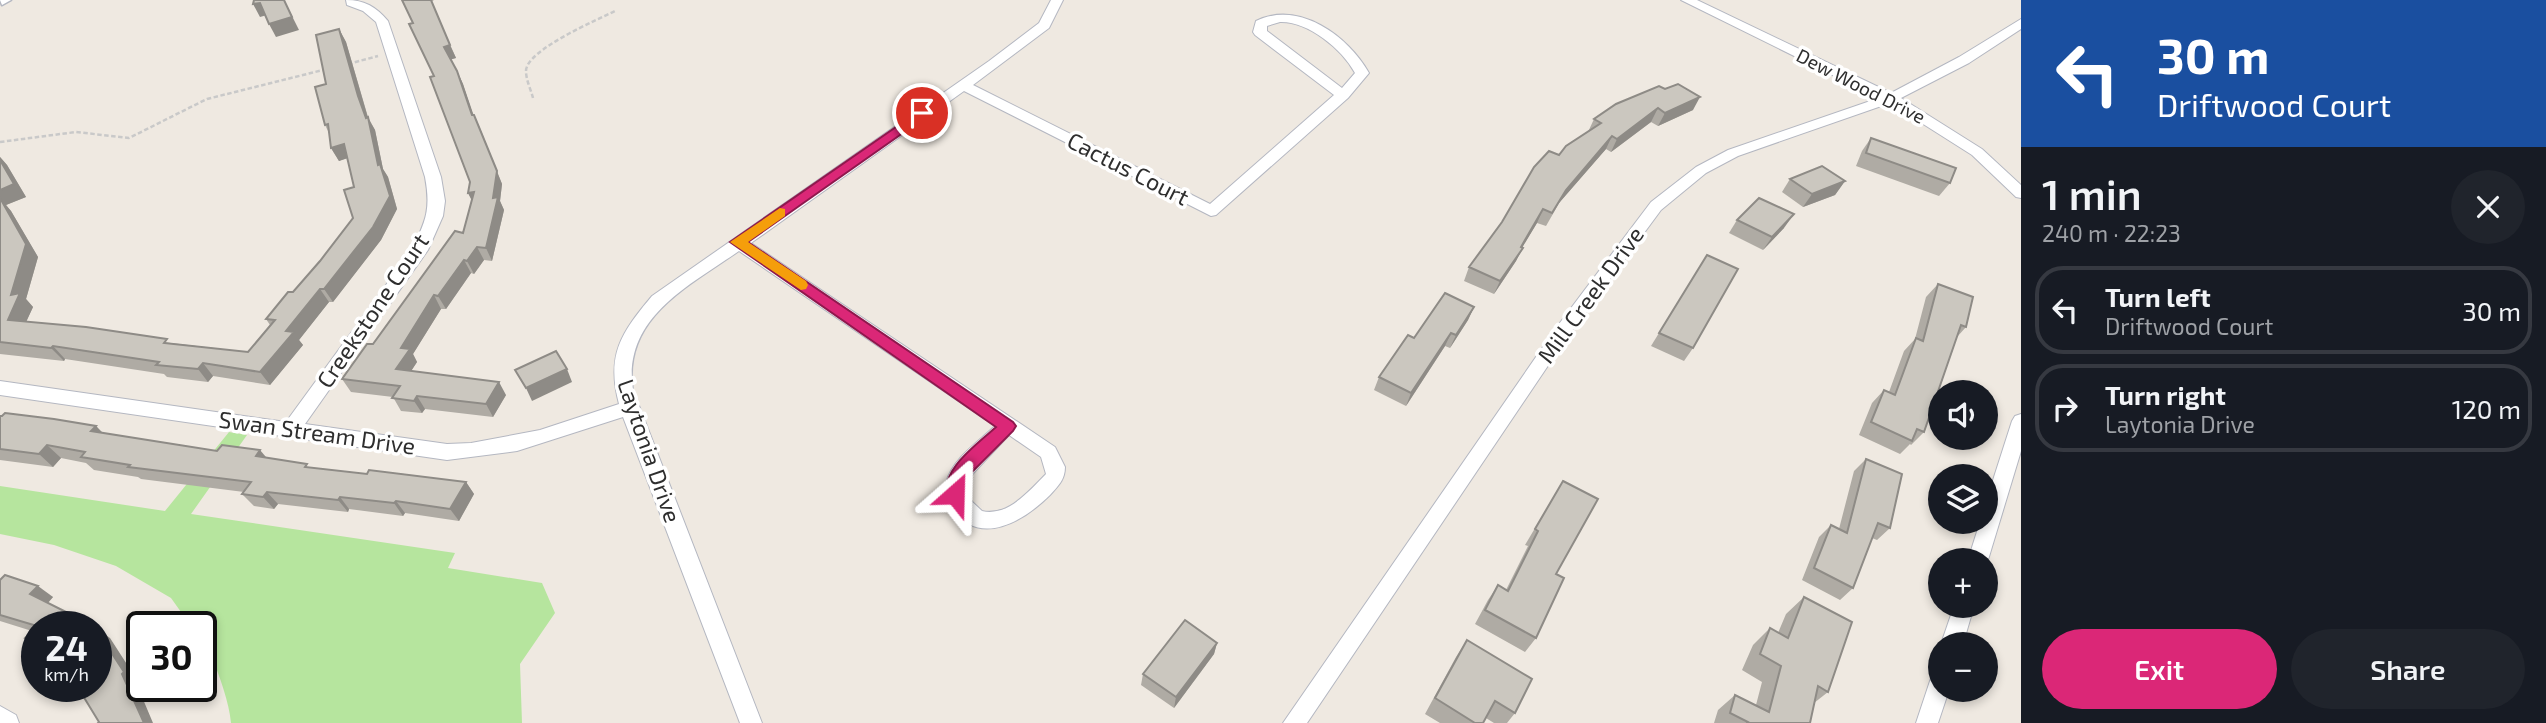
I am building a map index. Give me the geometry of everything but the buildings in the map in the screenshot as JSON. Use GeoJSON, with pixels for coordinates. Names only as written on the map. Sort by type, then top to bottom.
{"type":"FeatureCollection","features":[{"type":"Feature","properties":{"kind":"street","name":"Laytonia Drive"},"geometry":{"type":"LineString","coordinates":[[751,723],[629,408],[620,379],[623,352],[636,326],[659,300],[737,242],[963,85],[1044,24],[1057,0]]}},
{"type":"Feature","properties":{"kind":"street","name":"Dew Wood Drive"},"geometry":{"type":"LineString","coordinates":[[1687,0],[1891,98],[1977,152],[2021,193]]}},
{"type":"Feature","properties":{"kind":"street","name":"Creekstone Court"},"geometry":{"type":"LineString","coordinates":[[291,429],[420,250],[435,216],[437,201],[433,177],[382,20],[368,8],[351,2]]}},
{"type":"Feature","properties":{"kind":"street","name":"Cactus Court"},"geometry":{"type":"LineString","coordinates":[[963,85],[1211,211],[1343,94],[1362,73],[1357,60],[1301,20],[1285,17],[1261,24],[1260,32],[1269,40],[1343,94]]}},
{"type":"Feature","properties":{"kind":"street","name":"Mill Creek Drive"},"geometry":{"type":"LineString","coordinates":[[1294,723],[1562,332],[1656,206],[1701,170],[1734,153],[1891,98],[1964,60],[2021,23]]}},
{"type":"Feature","properties":{"kind":"street"},"geometry":{"type":"LineString","coordinates":[[737,242],[1048,452],[1055,462],[1054,477],[1027,506],[1010,517],[996,521],[981,520],[963,508],[955,494],[955,481],[1007,426]]}},
{"type":"Feature","properties":{"kind":"street","name":"Swan Stream Drive"},"geometry":{"type":"LineString","coordinates":[[0,388],[447,452],[479,452],[531,442],[629,408]]}},
{"type":"Feature","properties":{"kind":"street"},"geometry":{"type":"LineString","coordinates":[[1982,548],[2021,421]]}},
{"type":"Feature","properties":{"kind":"street"},"geometry":{"type":"LineString","coordinates":[[1927,723],[1934,702]]}},
{"type":"Feature","properties":{"kind":"street"},"geometry":{"type":"LineString","coordinates":[[0,717],[8,723]]}},
{"type":"Feature","properties":{"kind":"path"},"geometry":{"type":"LineString","coordinates":[[533,98],[526,70],[535,55],[615,11]]}},
{"type":"Feature","properties":{"kind":"path"},"geometry":{"type":"LineString","coordinates":[[342,65],[392,52]]}},
{"type":"Feature","properties":{"kind":"path"},"geometry":{"type":"LineString","coordinates":[[0,142],[76,132],[129,138],[207,99],[330,69]]}},
{"type":"Feature","properties":{"kind":"green space"},"geometry":{"type":"Polygon","coordinates":[[[229,432],[247,435],[191,514],[455,553],[448,568],[542,583],[555,613],[520,664],[522,723],[231,723],[217,671],[217,611],[180,611],[171,598],[116,566],[54,545],[0,534],[0,486],[165,511],[229,432]]]}},
{"type":"Feature","properties":{"kind":"slow traffic"},"geometry":{"type":"LineString","coordinates":[[780,212],[737,242],[801,285]]}},
{"type":"Feature","properties":{"kind":"route"},"geometry":{"type":"LineString","coordinates":[[922,113],[737,242],[1007,426],[962,471],[955,481],[955,494]]}}]}
